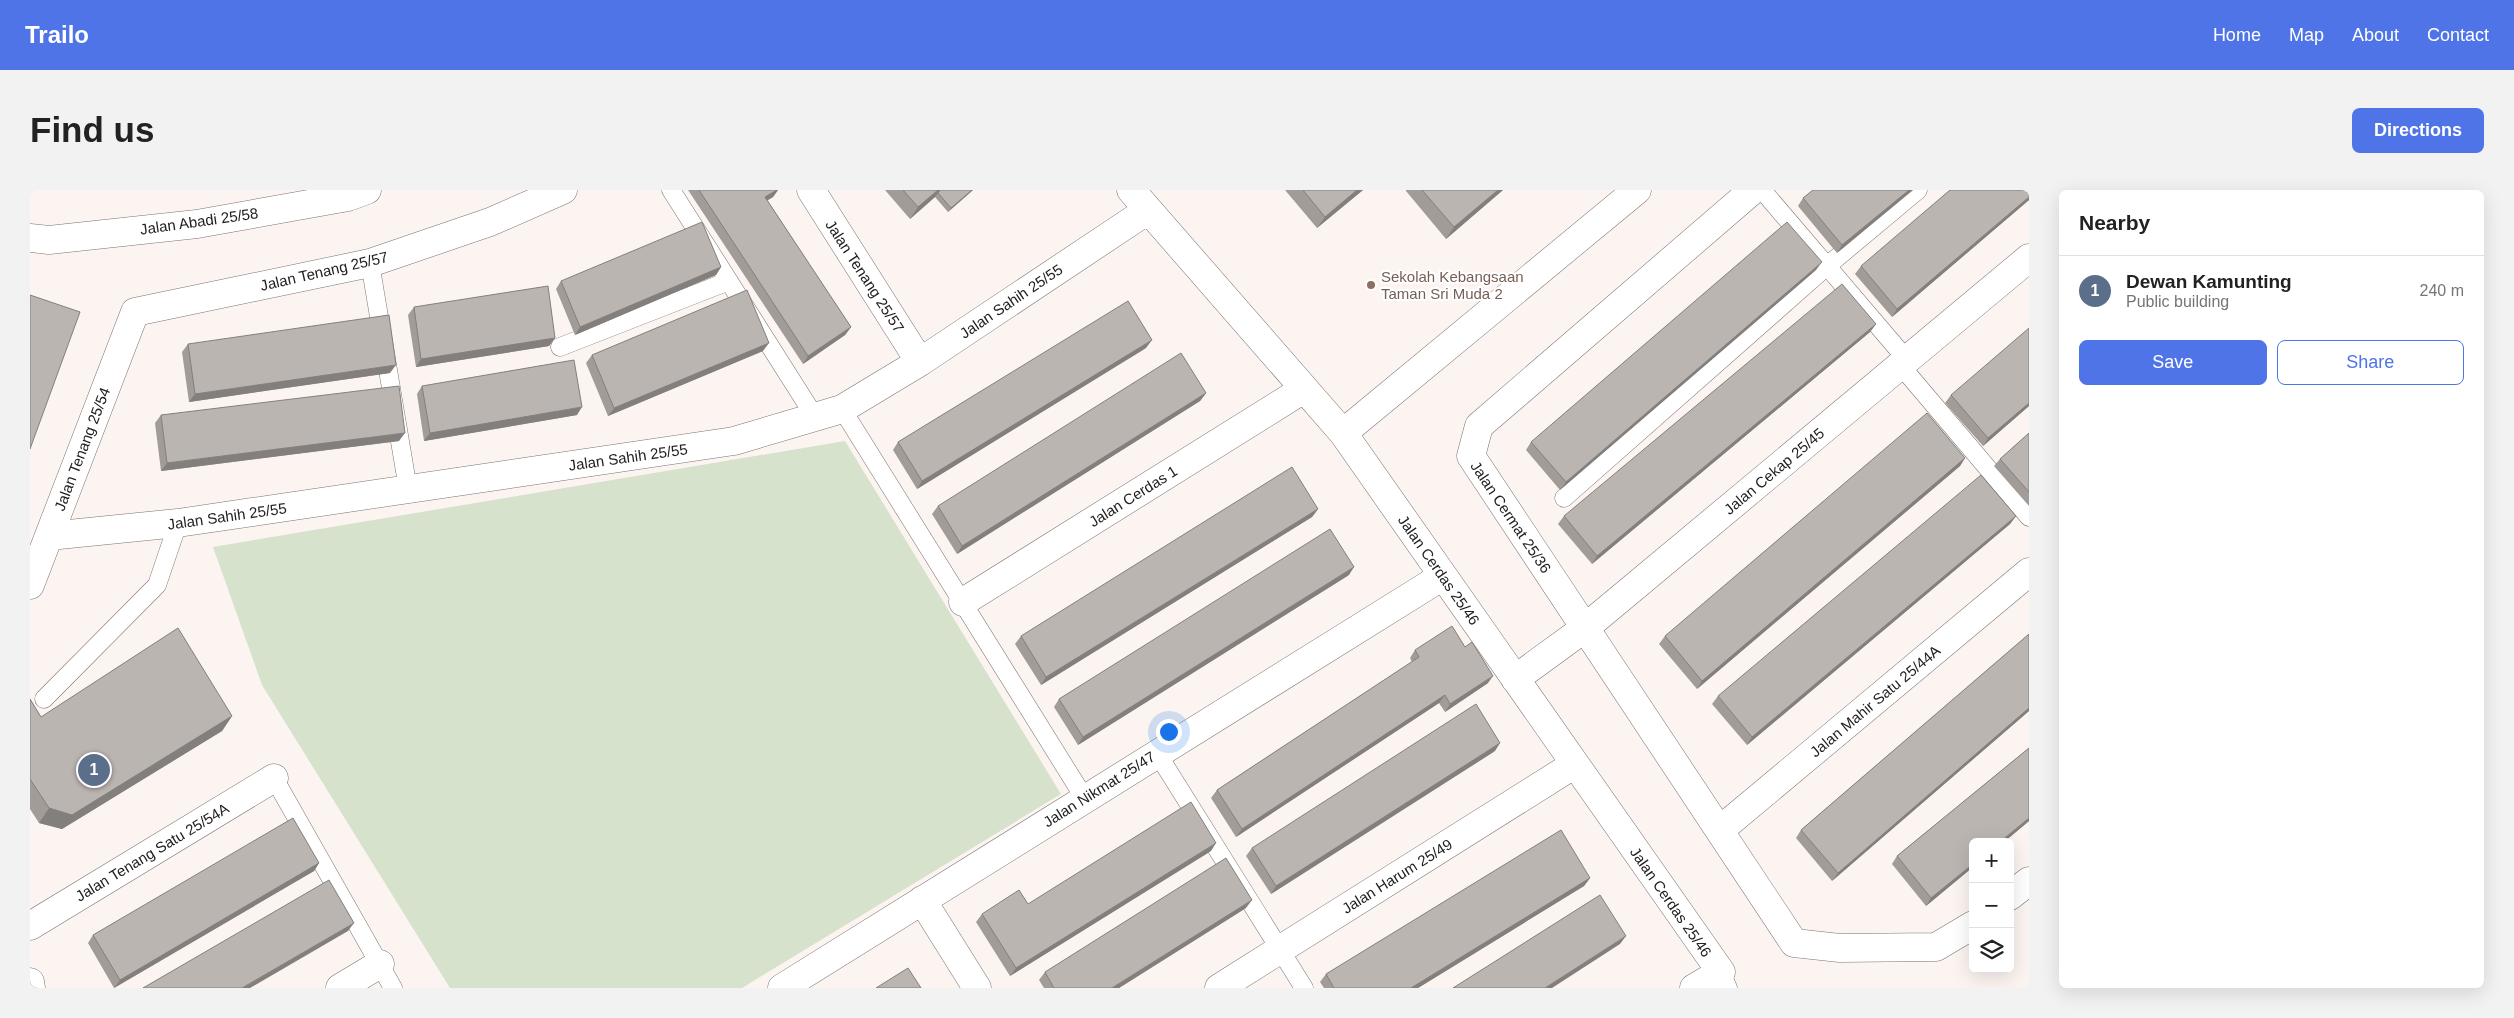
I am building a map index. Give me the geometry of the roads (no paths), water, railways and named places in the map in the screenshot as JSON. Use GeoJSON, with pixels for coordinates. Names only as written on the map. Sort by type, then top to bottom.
{"type":"FeatureCollection","features":[{"type":"Feature","properties":{"kind":"street","name":"Jalan Abadi 25/58"},"geometry":{"type":"LineString","coordinates":[[30,238],[49,240],[197,224],[348,197],[367,190]]}},
{"type":"Feature","properties":{"kind":"street","name":"Jalan Tenang 25/57"},"geometry":{"type":"LineString","coordinates":[[135,312],[370,263],[490,222],[563,190]]}},
{"type":"Feature","properties":{"kind":"street","name":"Jalan Tenang 25/57"},"geometry":{"type":"LineString","coordinates":[[811,190],[920,362]]}},
{"type":"Feature","properties":{"kind":"street","name":"Jalan Cerdas 25/46"},"geometry":{"type":"LineString","coordinates":[[1131,190],[1343,433],[1724,980]]}},
{"type":"Feature","properties":{"kind":"street"},"geometry":{"type":"LineString","coordinates":[[1343,433],[1637,190]]}},
{"type":"Feature","properties":{"kind":"street","name":"Jalan Cermat 25/36"},"geometry":{"type":"LineString","coordinates":[[1753,190],[1479,426],[1471,456],[1794,943],[1840,948],[1936,947],[1969,927]]}},
{"type":"Feature","properties":{"kind":"street","name":"Jalan Sahih 25/55"},"geometry":{"type":"LineString","coordinates":[[49,536],[178,523],[734,441],[815,417],[842,408],[920,362],[1148,210]]}},
{"type":"Feature","properties":{"kind":"street","name":"Jalan Cekap 25/45"},"geometry":{"type":"LineString","coordinates":[[1515,679],[1585,628],[1905,364],[2029,258]]}},
{"type":"Feature","properties":{"kind":"street","name":"Jalan Tenang 25/54"},"geometry":{"type":"LineString","coordinates":[[30,585],[135,312]]}},
{"type":"Feature","properties":{"kind":"street","name":"Jalan Cerdas 1"},"geometry":{"type":"LineString","coordinates":[[963,602],[1304,389]]}},
{"type":"Feature","properties":{"kind":"street","name":"Jalan Mahir Satu 25/44A"},"geometry":{"type":"LineString","coordinates":[[1720,830],[2029,572]]}},
{"type":"Feature","properties":{"kind":"street","name":"Jalan Nikmat 25/47"},"geometry":{"type":"LineString","coordinates":[[782,988],[1443,576]]}},
{"type":"Feature","properties":{"kind":"street","name":"Jalan Harum 25/49"},"geometry":{"type":"LineString","coordinates":[[1219,988],[1575,764]]}},
{"type":"Feature","properties":{"kind":"street","name":"Jalan Tenang Satu 25/54A"},"geometry":{"type":"LineString","coordinates":[[30,926],[274,778]]}},
{"type":"Feature","properties":{"kind":"street"},"geometry":{"type":"LineString","coordinates":[[2014,893],[2029,881]]}},
{"type":"Feature","properties":{"kind":"street"},"geometry":{"type":"LineString","coordinates":[[922,900],[977,988]]}},
{"type":"Feature","properties":{"kind":"street"},"geometry":{"type":"LineString","coordinates":[[340,988],[380,964]]}},
{"type":"Feature","properties":{"kind":"street"},"geometry":{"type":"LineString","coordinates":[[1694,988],[1724,980]]}},
{"type":"Feature","properties":{"kind":"street"},"geometry":{"type":"LineString","coordinates":[[30,982],[31,988]]}},
{"type":"Feature","properties":{"kind":"lane"},"geometry":{"type":"LineString","coordinates":[[671,190],[815,417]]}},
{"type":"Feature","properties":{"kind":"lane"},"geometry":{"type":"LineString","coordinates":[[1762,190],[1827,266],[2029,517]]}},
{"type":"Feature","properties":{"kind":"lane"},"geometry":{"type":"LineString","coordinates":[[1564,498],[1827,266],[1918,190]]}},
{"type":"Feature","properties":{"kind":"lane"},"geometry":{"type":"LineString","coordinates":[[370,263],[408,489]]}},
{"type":"Feature","properties":{"kind":"lane"},"geometry":{"type":"LineString","coordinates":[[560,347],[729,281]]}},
{"type":"Feature","properties":{"kind":"lane"},"geometry":{"type":"LineString","coordinates":[[842,408],[1085,798]]}},
{"type":"Feature","properties":{"kind":"lane"},"geometry":{"type":"LineString","coordinates":[[44,699],[157,585],[178,523]]}},
{"type":"Feature","properties":{"kind":"lane"},"geometry":{"type":"LineString","coordinates":[[1157,753],[1304,988]]}},
{"type":"Feature","properties":{"kind":"lane"},"geometry":{"type":"LineString","coordinates":[[274,778],[393,988]]}},
{"type":"Feature","properties":{"kind":"place","name":"Sekolah Kebangsaan Taman Sri Muda 2"},"geometry":{"type":"Point","coordinates":[1371,285]}},
{"type":"Feature","properties":{"kind":"place","name":"Dewan Kamunting"},"geometry":{"type":"Point","coordinates":[94,770]}}]}
